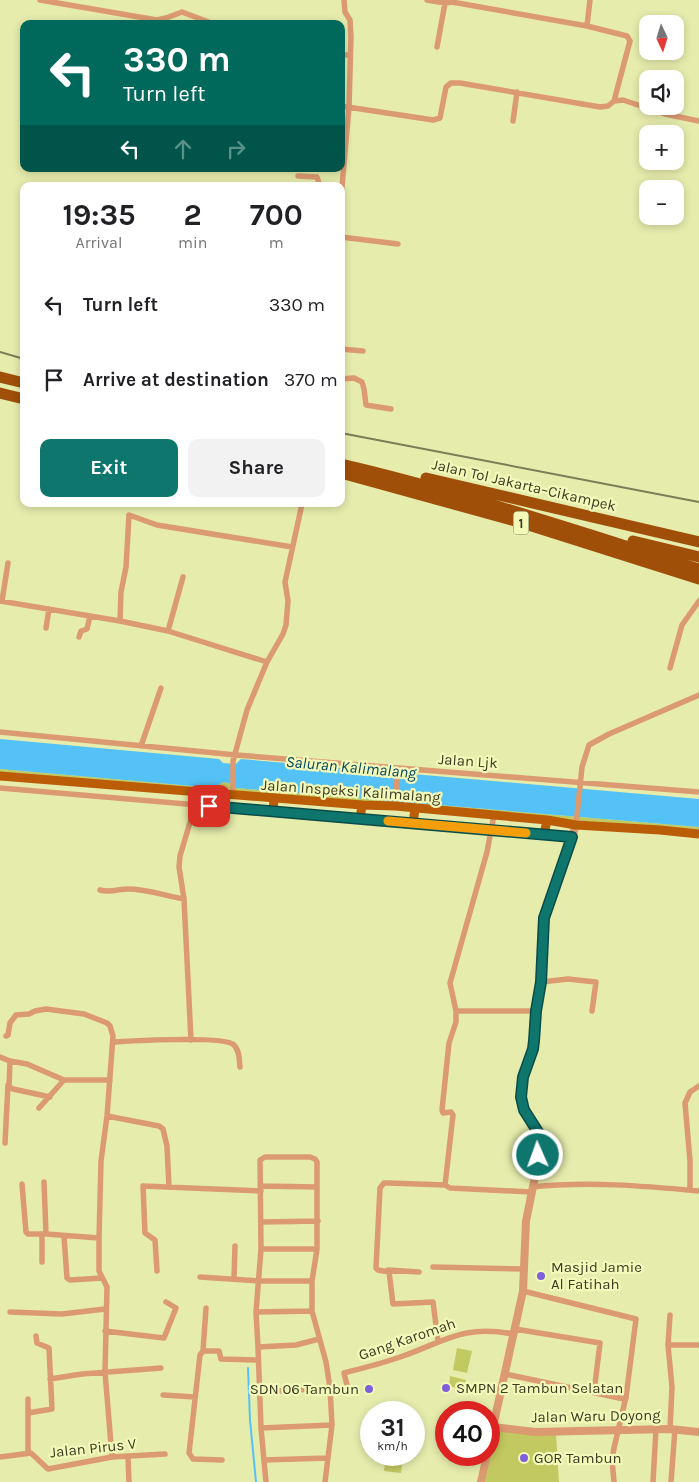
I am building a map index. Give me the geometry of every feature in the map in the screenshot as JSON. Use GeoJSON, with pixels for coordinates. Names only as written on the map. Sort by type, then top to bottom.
{"type":"FeatureCollection","features":[{"type":"Feature","properties":{"kind":"highway"},"geometry":{"type":"LineString","coordinates":[[0,378],[20,382]]}},
{"type":"Feature","properties":{"kind":"highway"},"geometry":{"type":"LineString","coordinates":[[0,386],[20,396]]}},
{"type":"Feature","properties":{"kind":"highway"},"geometry":{"type":"LineString","coordinates":[[0,395],[20,397]]}},
{"type":"Feature","properties":{"kind":"highway","name":"Jalan Tol Jakarta–Cikampek"},"geometry":{"type":"LineString","coordinates":[[345,459],[699,542]]}},
{"type":"Feature","properties":{"kind":"highway","name":"1"},"geometry":{"type":"LineString","coordinates":[[345,465],[426,485],[699,570]]}},
{"type":"Feature","properties":{"kind":"highway","name":"Jalan Tol Jakarta–Cikampek"},"geometry":{"type":"LineString","coordinates":[[345,473],[699,557]]}},
{"type":"Feature","properties":{"kind":"highway","name":"1"},"geometry":{"type":"LineString","coordinates":[[345,473],[519,522],[699,578]]}},
{"type":"Feature","properties":{"kind":"main road","name":"Jalan Inspeksi Kalimalang"},"geometry":{"type":"LineString","coordinates":[[0,776],[274,799],[362,805],[394,805],[415,809],[699,834]]}},
{"type":"Feature","properties":{"kind":"main road"},"geometry":{"type":"LineString","coordinates":[[273,811],[274,799]]}},
{"type":"Feature","properties":{"kind":"main road"},"geometry":{"type":"LineString","coordinates":[[360,818],[362,805]]}},
{"type":"Feature","properties":{"kind":"main road"},"geometry":{"type":"LineString","coordinates":[[413,823],[415,809]]}},
{"type":"Feature","properties":{"kind":"main road"},"geometry":{"type":"LineString","coordinates":[[544,835],[547,820]]}},
{"type":"Feature","properties":{"kind":"street"},"geometry":{"type":"LineString","coordinates":[[40,0],[158,20],[182,12],[203,20]]}},
{"type":"Feature","properties":{"kind":"street"},"geometry":{"type":"LineString","coordinates":[[344,0],[345,12],[350,20],[349,106],[345,152]]}},
{"type":"Feature","properties":{"kind":"street"},"geometry":{"type":"LineString","coordinates":[[345,106],[433,120],[440,118],[444,90],[448,84],[460,83],[600,107],[608,106],[614,101],[630,41],[627,36],[587,26],[452,2],[445,3],[426,0]]}},
{"type":"Feature","properties":{"kind":"street"},"geometry":{"type":"LineString","coordinates":[[587,26],[590,0]]}},
{"type":"Feature","properties":{"kind":"street"},"geometry":{"type":"LineString","coordinates":[[437,47],[445,3]]}},
{"type":"Feature","properties":{"kind":"street"},"geometry":{"type":"LineString","coordinates":[[345,55],[350,55]]}},
{"type":"Feature","properties":{"kind":"street"},"geometry":{"type":"LineString","coordinates":[[513,121],[518,92]]}},
{"type":"Feature","properties":{"kind":"street"},"geometry":{"type":"LineString","coordinates":[[614,101],[627,101],[665,114],[699,121]]}},
{"type":"Feature","properties":{"kind":"street"},"geometry":{"type":"LineString","coordinates":[[298,176],[317,177],[319,182]]}},
{"type":"Feature","properties":{"kind":"street"},"geometry":{"type":"LineString","coordinates":[[345,237],[398,244]]}},
{"type":"Feature","properties":{"kind":"street"},"geometry":{"type":"LineString","coordinates":[[345,349],[363,351]]}},
{"type":"Feature","properties":{"kind":"street"},"geometry":{"type":"LineString","coordinates":[[345,378],[354,378],[362,382],[366,405],[391,409]]}},
{"type":"Feature","properties":{"kind":"street"},"geometry":{"type":"LineString","coordinates":[[233,795],[232,784],[235,758],[247,710],[267,662],[286,625],[288,602],[285,582],[301,507]]}},
{"type":"Feature","properties":{"kind":"street"},"geometry":{"type":"LineString","coordinates":[[120,621],[129,515],[157,525],[292,547]]}},
{"type":"Feature","properties":{"kind":"street"},"geometry":{"type":"LineString","coordinates":[[8,563],[1,601],[168,631],[267,662]]}},
{"type":"Feature","properties":{"kind":"street"},"geometry":{"type":"LineString","coordinates":[[168,631],[182,577]]}},
{"type":"Feature","properties":{"kind":"street"},"geometry":{"type":"LineString","coordinates":[[670,668],[682,625],[699,601]]}},
{"type":"Feature","properties":{"kind":"street"},"geometry":{"type":"LineString","coordinates":[[46,628],[49,609]]}},
{"type":"Feature","properties":{"kind":"street"},"geometry":{"type":"LineString","coordinates":[[79,637],[81,631],[87,629],[90,616]]}},
{"type":"Feature","properties":{"kind":"street"},"geometry":{"type":"LineString","coordinates":[[141,746],[161,688]]}},
{"type":"Feature","properties":{"kind":"street"},"geometry":{"type":"LineString","coordinates":[[499,1401],[523,1291],[526,1221],[537,1167],[539,1138],[534,1124],[524,1110],[521,1097],[523,1077],[533,1049],[536,1011],[541,982],[544,918],[577,822],[582,768],[590,745],[609,734],[699,695]]}},
{"type":"Feature","properties":{"kind":"street","name":"Jalan Ljk"},"geometry":{"type":"LineString","coordinates":[[0,732],[141,746],[235,758],[579,785],[699,792]]}},
{"type":"Feature","properties":{"kind":"street"},"geometry":{"type":"LineString","coordinates":[[394,805],[398,770]]}},
{"type":"Feature","properties":{"kind":"street","name":"Jalan Inspeksi Kalimalang"},"geometry":{"type":"LineString","coordinates":[[0,788],[572,837]]}},
{"type":"Feature","properties":{"kind":"street"},"geometry":{"type":"LineString","coordinates":[[191,1040],[184,899],[179,868],[180,856],[199,792]]}},
{"type":"Feature","properties":{"kind":"street"},"geometry":{"type":"LineString","coordinates":[[445,1185],[453,1115],[451,1112],[443,1113],[442,1110],[449,1043],[456,1022],[456,1011],[450,983],[487,852],[494,815]]}},
{"type":"Feature","properties":{"kind":"street"},"geometry":{"type":"LineString","coordinates":[[100,890],[112,892],[129,889],[140,890],[184,899]]}},
{"type":"Feature","properties":{"kind":"street"},"geometry":{"type":"LineString","coordinates":[[541,982],[568,979],[596,982],[592,1011]]}},
{"type":"Feature","properties":{"kind":"street"},"geometry":{"type":"LineString","coordinates":[[6,1036],[8,1035],[10,1024],[16,1015],[30,1014],[46,1009],[84,1014],[103,1020],[110,1026],[113,1042],[101,1161],[99,1271],[107,1287],[104,1331],[105,1372],[112,1457]]}},
{"type":"Feature","properties":{"kind":"street"},"geometry":{"type":"LineString","coordinates":[[456,1011],[536,1011]]}},
{"type":"Feature","properties":{"kind":"street"},"geometry":{"type":"LineString","coordinates":[[113,1042],[222,1041],[233,1044],[239,1051],[240,1068]]}},
{"type":"Feature","properties":{"kind":"street"},"geometry":{"type":"LineString","coordinates":[[0,1057],[27,1064],[64,1080],[110,1080]]}},
{"type":"Feature","properties":{"kind":"street"},"geometry":{"type":"LineString","coordinates":[[5,1143],[10,1061]]}},
{"type":"Feature","properties":{"kind":"street"},"geometry":{"type":"LineString","coordinates":[[39,1108],[50,1098],[61,1081],[64,1080]]}},
{"type":"Feature","properties":{"kind":"street"},"geometry":{"type":"LineString","coordinates":[[8,1085],[13,1089],[50,1098]]}},
{"type":"Feature","properties":{"kind":"street"},"geometry":{"type":"LineString","coordinates":[[690,1190],[690,1161],[685,1103],[690,1092],[699,1086]]}},
{"type":"Feature","properties":{"kind":"street"},"geometry":{"type":"LineString","coordinates":[[0,1096],[7,1096]]}},
{"type":"Feature","properties":{"kind":"street"},"geometry":{"type":"LineString","coordinates":[[107,1116],[159,1126],[163,1129],[167,1146],[169,1187]]}},
{"type":"Feature","properties":{"kind":"street"},"geometry":{"type":"LineString","coordinates":[[266,1482],[261,1428],[256,1312],[262,1222],[260,1160],[265,1157],[310,1157],[315,1158],[317,1162],[318,1222],[317,1249],[312,1281],[312,1311],[330,1388],[332,1425],[325,1482]]}},
{"type":"Feature","properties":{"kind":"street"},"geometry":{"type":"LineString","coordinates":[[42,1262],[44,1182]]}},
{"type":"Feature","properties":{"kind":"street"},"geometry":{"type":"LineString","coordinates":[[419,1272],[378,1270],[376,1268],[380,1188],[384,1183],[445,1185],[450,1188],[531,1190],[556,1184],[578,1184],[699,1191]]}},
{"type":"Feature","properties":{"kind":"street"},"geometry":{"type":"LineString","coordinates":[[22,1184],[26,1232],[99,1238]]}},
{"type":"Feature","properties":{"kind":"street"},"geometry":{"type":"LineString","coordinates":[[157,1271],[155,1240],[145,1233],[143,1187],[261,1189],[317,1187]]}},
{"type":"Feature","properties":{"kind":"street"},"geometry":{"type":"LineString","coordinates":[[262,1222],[318,1222]]}},
{"type":"Feature","properties":{"kind":"street"},"geometry":{"type":"LineString","coordinates":[[64,1236],[66,1276],[68,1279],[102,1278]]}},
{"type":"Feature","properties":{"kind":"street"},"geometry":{"type":"LineString","coordinates":[[234,1280],[235,1246]]}},
{"type":"Feature","properties":{"kind":"street"},"geometry":{"type":"LineString","coordinates":[[261,1249],[317,1249]]}},
{"type":"Feature","properties":{"kind":"street"},"geometry":{"type":"LineString","coordinates":[[433,1267],[524,1269]]}},
{"type":"Feature","properties":{"kind":"street"},"geometry":{"type":"LineString","coordinates":[[388,1270],[393,1304],[433,1302],[438,1341]]}},
{"type":"Feature","properties":{"kind":"street"},"geometry":{"type":"LineString","coordinates":[[200,1277],[258,1281],[312,1281]]}},
{"type":"Feature","properties":{"kind":"street"},"geometry":{"type":"LineString","coordinates":[[523,1291],[636,1319],[626,1398],[612,1460],[614,1482]]}},
{"type":"Feature","properties":{"kind":"street"},"geometry":{"type":"LineString","coordinates":[[104,1331],[164,1338],[176,1308],[166,1302]]}},
{"type":"Feature","properties":{"kind":"street"},"geometry":{"type":"LineString","coordinates":[[204,1352],[206,1308]]}},
{"type":"Feature","properties":{"kind":"street"},"geometry":{"type":"LineString","coordinates":[[10,1312],[62,1314],[105,1309]]}},
{"type":"Feature","properties":{"kind":"street"},"geometry":{"type":"LineString","coordinates":[[256,1312],[312,1311]]}},
{"type":"Feature","properties":{"kind":"street"},"geometry":{"type":"LineString","coordinates":[[670,1315],[668,1344],[673,1429],[671,1482]]}},
{"type":"Feature","properties":{"kind":"street","name":"Gang Karomah"},"geometry":{"type":"LineString","coordinates":[[330,1388],[348,1389],[344,1373],[403,1356],[452,1335],[491,1330],[515,1331],[600,1343],[594,1392]]}},
{"type":"Feature","properties":{"kind":"street"},"geometry":{"type":"LineString","coordinates":[[28,1413],[51,1410],[49,1348],[37,1343],[36,1336]]}},
{"type":"Feature","properties":{"kind":"street"},"geometry":{"type":"LineString","coordinates":[[258,1347],[296,1345],[319,1339]]}},
{"type":"Feature","properties":{"kind":"street"},"geometry":{"type":"LineString","coordinates":[[668,1344],[699,1345]]}},
{"type":"Feature","properties":{"kind":"street"},"geometry":{"type":"LineString","coordinates":[[222,1460],[196,1460],[190,1456],[200,1355],[204,1352],[219,1351],[222,1359],[258,1360]]}},
{"type":"Feature","properties":{"kind":"street"},"geometry":{"type":"LineString","coordinates":[[50,1379],[160,1368]]}},
{"type":"Feature","properties":{"kind":"street"},"geometry":{"type":"LineString","coordinates":[[505,1374],[626,1398]]}},
{"type":"Feature","properties":{"kind":"street"},"geometry":{"type":"LineString","coordinates":[[259,1392],[330,1388]]}},
{"type":"Feature","properties":{"kind":"street"},"geometry":{"type":"LineString","coordinates":[[163,1396],[195,1397]]}},
{"type":"Feature","properties":{"kind":"street"},"geometry":{"type":"LineString","coordinates":[[28,1399],[28,1452]]}},
{"type":"Feature","properties":{"kind":"street"},"geometry":{"type":"LineString","coordinates":[[261,1428],[332,1425]]}},
{"type":"Feature","properties":{"kind":"street","name":"Jalan Waru Doyong"},"geometry":{"type":"LineString","coordinates":[[500,1428],[534,1432],[673,1429],[699,1432]]}},
{"type":"Feature","properties":{"kind":"street"},"geometry":{"type":"LineString","coordinates":[[653,1482],[656,1429]]}},
{"type":"Feature","properties":{"kind":"street","name":"Jalan Pirus V"},"geometry":{"type":"LineString","coordinates":[[0,1457],[28,1452],[33,1454],[48,1469],[112,1457],[165,1454]]}},
{"type":"Feature","properties":{"kind":"street"},"geometry":{"type":"LineString","coordinates":[[128,1456],[129,1482]]}},
{"type":"Feature","properties":{"kind":"street"},"geometry":{"type":"LineString","coordinates":[[264,1460],[328,1458]]}},
{"type":"Feature","properties":{"kind":"street"},"geometry":{"type":"LineString","coordinates":[[481,1482],[485,1466]]}},
{"type":"Feature","properties":{"kind":"green space"},"geometry":{"type":"Polygon","coordinates":[[[0,769],[215,788],[223,782],[232,784],[236,788],[699,827],[699,834],[0,776],[0,769]]]}},
{"type":"Feature","properties":{"kind":"green space"},"geometry":{"type":"Polygon","coordinates":[[[457,1348],[472,1351],[467,1373],[453,1370],[457,1348]]]}},
{"type":"Feature","properties":{"kind":"green space"},"geometry":{"type":"Polygon","coordinates":[[[450,1376],[466,1380],[464,1390],[449,1386],[450,1376]]]}},
{"type":"Feature","properties":{"kind":"green space","name":"GOR Tambun"},"geometry":{"type":"Polygon","coordinates":[[[500,1430],[556,1434],[559,1482],[485,1482],[488,1466],[500,1466],[500,1430]]]}},
{"type":"Feature","properties":{"kind":"green space"},"geometry":{"type":"Polygon","coordinates":[[[385,1466],[402,1466],[401,1473],[384,1471],[385,1466]]]}},
{"type":"Feature","properties":{"kind":"water"},"geometry":{"type":"Polygon","coordinates":[[[0,739],[219,759],[223,763],[236,764],[241,759],[699,799],[699,827],[236,788],[232,784],[223,782],[215,788],[0,769],[0,739]]]}},
{"type":"Feature","properties":{"kind":"waterway"},"geometry":{"type":"LineString","coordinates":[[248,1368],[250,1420],[256,1482]]}},
{"type":"Feature","properties":{"kind":"railway"},"geometry":{"type":"LineString","coordinates":[[0,352],[20,358]]}},
{"type":"Feature","properties":{"kind":"railway"},"geometry":{"type":"LineString","coordinates":[[345,434],[699,502]]}},
{"type":"Feature","properties":{"kind":"slow traffic"},"geometry":{"type":"LineString","coordinates":[[388,821],[526,833]]}},
{"type":"Feature","properties":{"kind":"place","name":"Masjid Jamie Al Fatihah"},"geometry":{"type":"Point","coordinates":[541,1276]}},
{"type":"Feature","properties":{"kind":"place","name":"SMPN 2 Tambun Selatan"},"geometry":{"type":"Point","coordinates":[446,1388]}},
{"type":"Feature","properties":{"kind":"place","name":"SDN 06 Tambun"},"geometry":{"type":"Point","coordinates":[369,1389]}},
{"type":"Feature","properties":{"kind":"place","name":"GOR Tambun"},"geometry":{"type":"Point","coordinates":[524,1458]}},
{"type":"Feature","properties":{"kind":"route"},"geometry":{"type":"LineString","coordinates":[[209,806],[572,837],[544,918],[541,982],[536,1011],[533,1049],[523,1077],[521,1097],[524,1110],[538,1132],[540,1144],[538,1155]]}},
{"type":"Feature","properties":{"kind":"water label","name":"Saluran Kalimalang"},"geometry":{"type":"Point","coordinates":[351,767]}}]}
